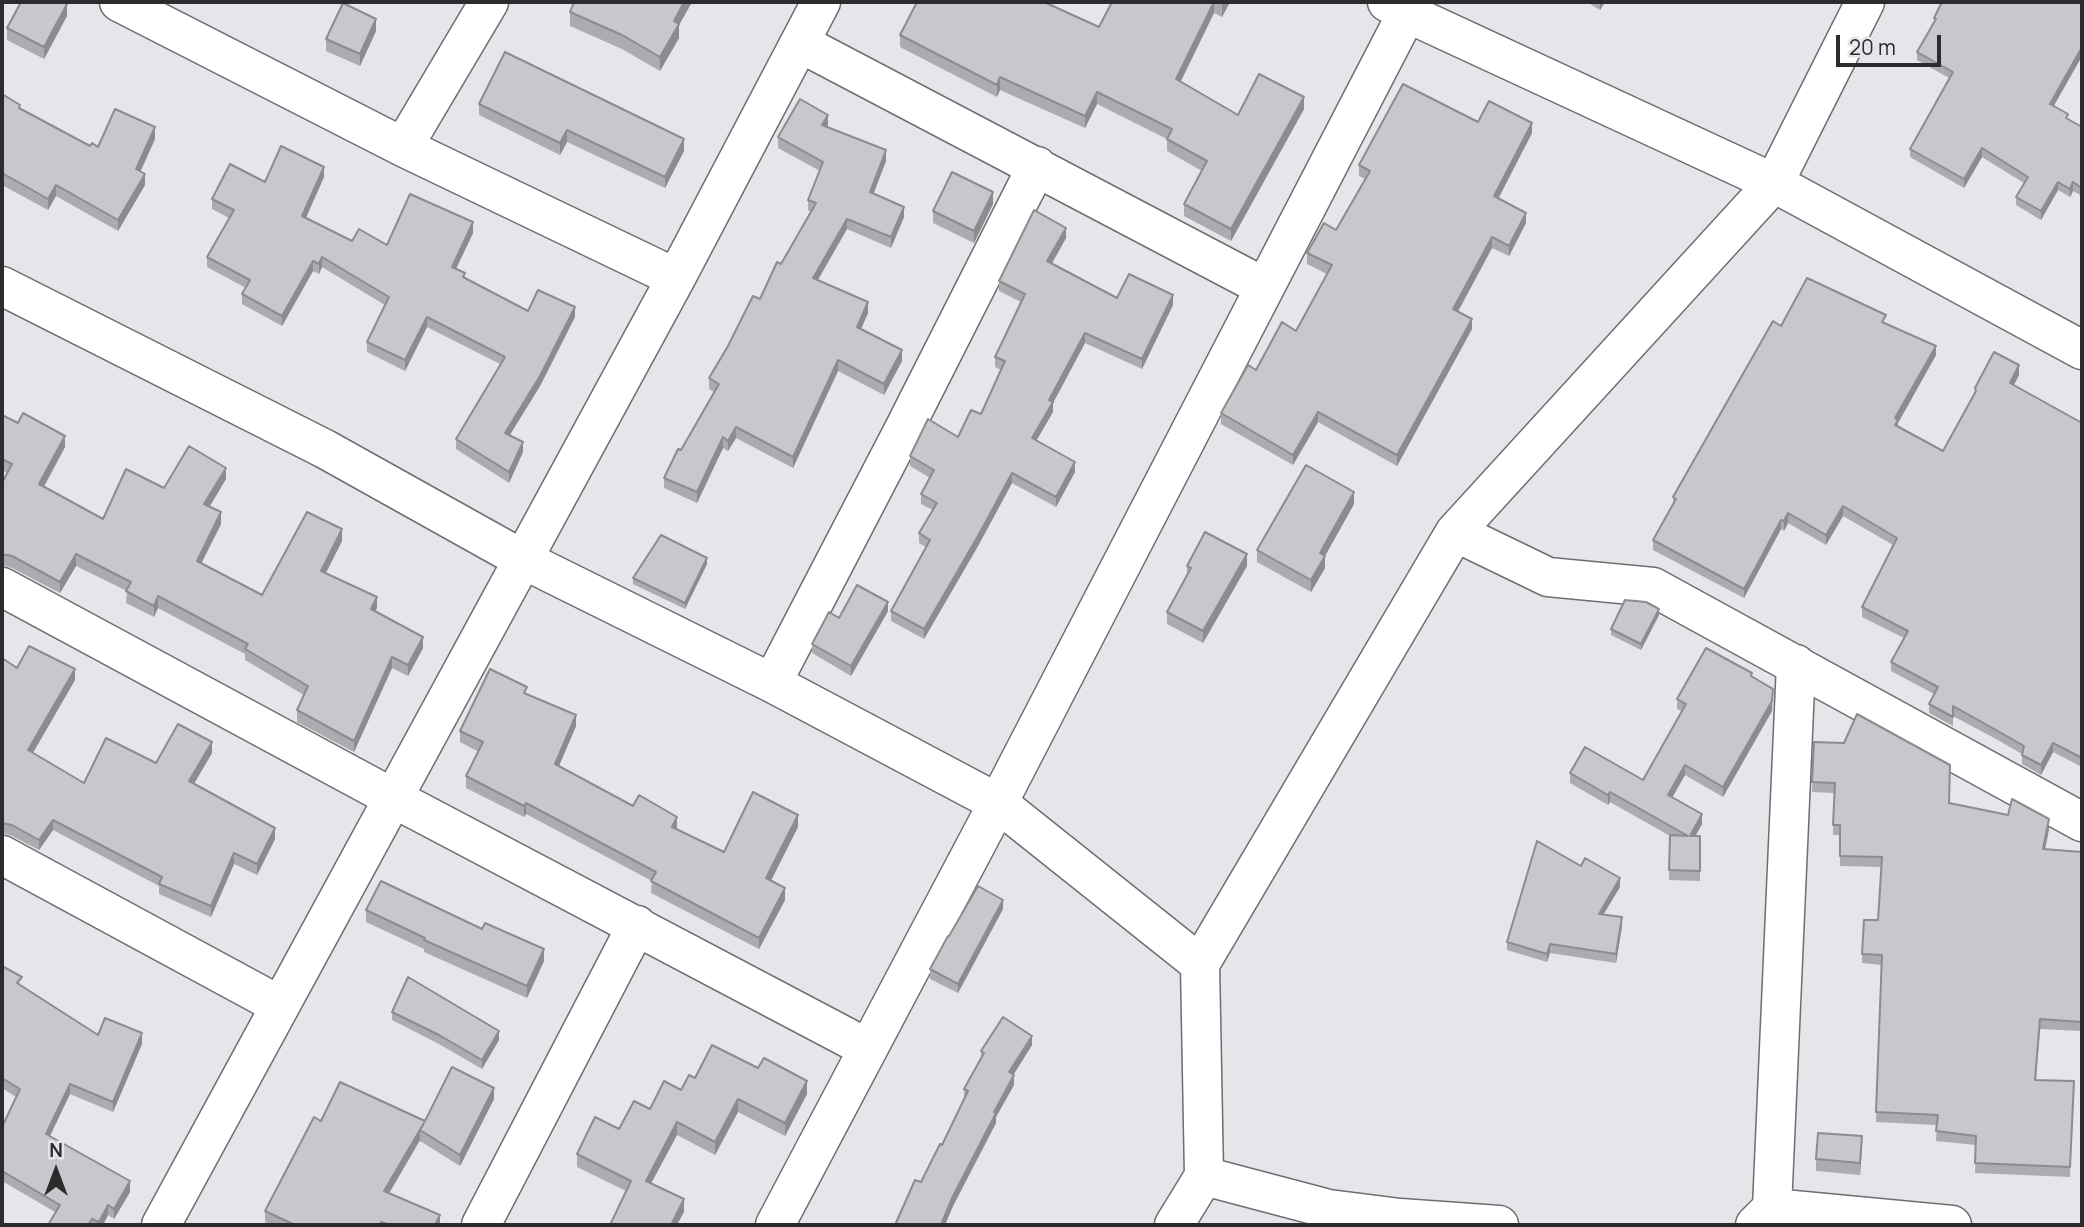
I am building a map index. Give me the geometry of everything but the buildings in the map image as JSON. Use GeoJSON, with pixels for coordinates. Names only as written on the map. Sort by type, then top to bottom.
{"type":"FeatureCollection","features":[{"type":"Feature","properties":{"kind":"street"},"geometry":{"type":"LineString","coordinates":[[119,2],[403,147],[676,278]]}},
{"type":"Feature","properties":{"kind":"street"},"geometry":{"type":"LineString","coordinates":[[403,147],[489,2]]}},
{"type":"Feature","properties":{"kind":"street"},"geometry":{"type":"LineString","coordinates":[[160,1225],[676,278],[821,2]]}},
{"type":"Feature","properties":{"kind":"street"},"geometry":{"type":"LineString","coordinates":[[1174,1225],[1204,1176],[1200,964],[1455,532],[1774,183],[1866,2]]}},
{"type":"Feature","properties":{"kind":"street"},"geometry":{"type":"LineString","coordinates":[[775,1225],[998,803],[1264,287],[1397,7],[1774,183],[2082,350]]}},
{"type":"Feature","properties":{"kind":"street"},"geometry":{"type":"LineString","coordinates":[[800,43],[1264,287]]}},
{"type":"Feature","properties":{"kind":"street"},"geometry":{"type":"LineString","coordinates":[[772,683],[1037,166]]}},
{"type":"Feature","properties":{"kind":"street"},"geometry":{"type":"LineString","coordinates":[[2,286],[325,450],[522,559],[772,683],[998,803],[1200,964]]}},
{"type":"Feature","properties":{"kind":"street"},"geometry":{"type":"LineString","coordinates":[[1455,532],[1548,577],[1653,587],[2082,822]]}},
{"type":"Feature","properties":{"kind":"street"},"geometry":{"type":"LineString","coordinates":[[2,586],[393,798],[867,1048]]}},
{"type":"Feature","properties":{"kind":"street"},"geometry":{"type":"LineString","coordinates":[[1796,664],[1763,1217],[1952,1225]]}},
{"type":"Feature","properties":{"kind":"street"},"geometry":{"type":"LineString","coordinates":[[2,855],[279,1005]]}},
{"type":"Feature","properties":{"kind":"street"},"geometry":{"type":"LineString","coordinates":[[481,1225],[637,925]]}},
{"type":"Feature","properties":{"kind":"street"},"geometry":{"type":"LineString","coordinates":[[1204,1176],[1329,1217],[1400,1218],[1499,1225]]}}]}
